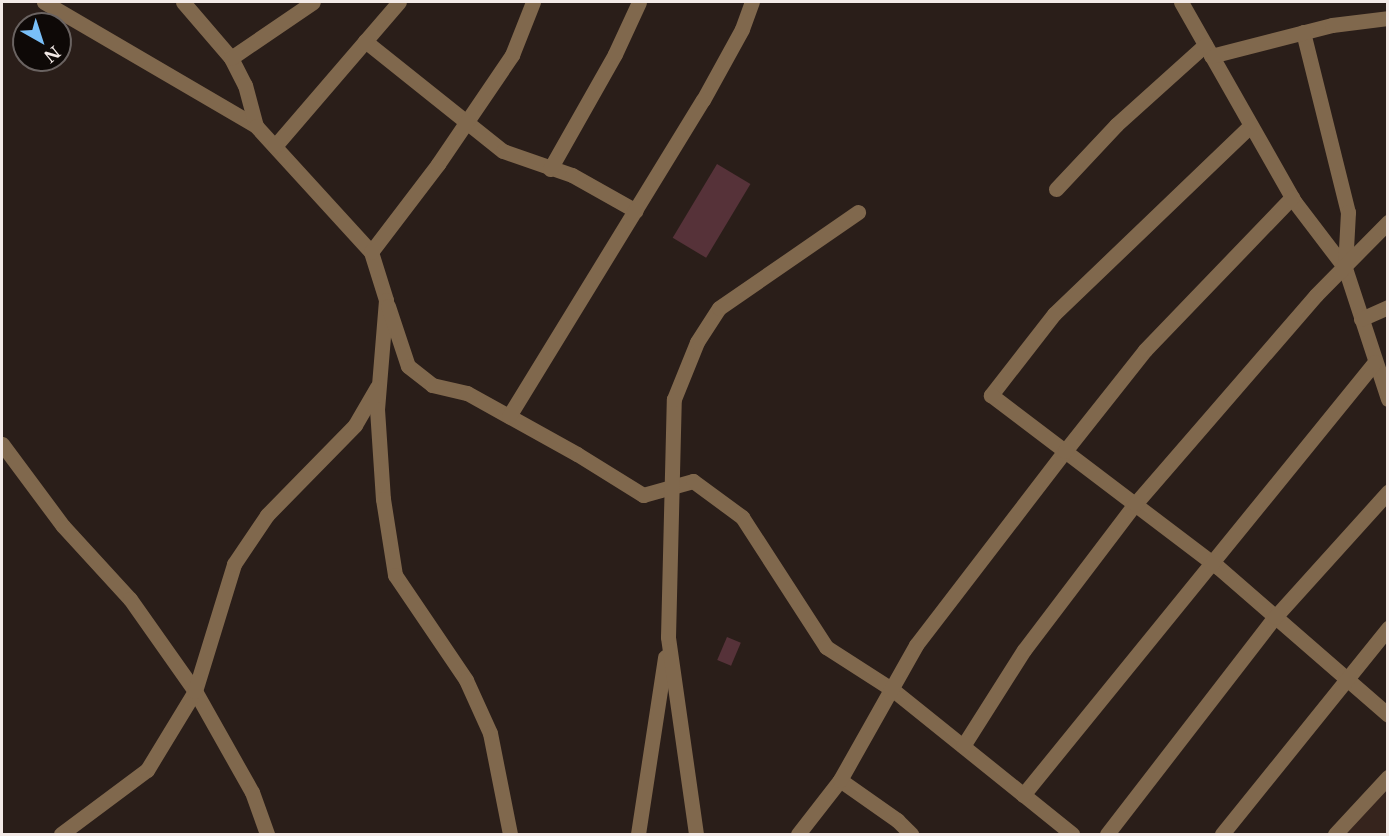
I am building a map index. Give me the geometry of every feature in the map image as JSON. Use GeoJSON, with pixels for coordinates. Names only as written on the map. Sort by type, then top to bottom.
{"type":"FeatureCollection","features":[{"type":"Feature","properties":{"kind":"street"},"geometry":{"type":"LineString","coordinates":[[44,2],[256,126],[371,252],[408,366],[432,385],[467,393],[643,495],[693,481],[742,518],[826,647],[893,690],[1072,834]]}},
{"type":"Feature","properties":{"kind":"street"},"geometry":{"type":"LineString","coordinates":[[183,2],[231,58],[245,86],[256,126]]}},
{"type":"Feature","properties":{"kind":"street"},"geometry":{"type":"LineString","coordinates":[[231,58],[313,2]]}},
{"type":"Feature","properties":{"kind":"street"},"geometry":{"type":"LineString","coordinates":[[276,146],[399,2]]}},
{"type":"Feature","properties":{"kind":"street"},"geometry":{"type":"LineString","coordinates":[[371,252],[465,124],[512,55],[533,2]]}},
{"type":"Feature","properties":{"kind":"street"},"geometry":{"type":"LineString","coordinates":[[550,169],[615,54],[639,2]]}},
{"type":"Feature","properties":{"kind":"street"},"geometry":{"type":"LineString","coordinates":[[509,416],[636,211],[742,29],[752,2]]}},
{"type":"Feature","properties":{"kind":"street"},"geometry":{"type":"LineString","coordinates":[[1181,2],[1249,126],[1292,197],[1345,268],[1388,399]]}},
{"type":"Feature","properties":{"kind":"street"},"geometry":{"type":"LineString","coordinates":[[1056,189],[1116,125],[1208,51],[1388,18]]}},
{"type":"Feature","properties":{"kind":"street"},"geometry":{"type":"LineString","coordinates":[[1303,32],[1348,212],[1345,268]]}},
{"type":"Feature","properties":{"kind":"street"},"geometry":{"type":"LineString","coordinates":[[365,41],[465,124],[503,151],[572,175],[636,211]]}},
{"type":"Feature","properties":{"kind":"street"},"geometry":{"type":"LineString","coordinates":[[1249,126],[1053,314],[991,395],[1209,561],[1388,715]]}},
{"type":"Feature","properties":{"kind":"street"},"geometry":{"type":"LineString","coordinates":[[798,834],[840,780],[893,690],[916,645],[1065,451],[1145,350],[1292,197]]}},
{"type":"Feature","properties":{"kind":"street"},"geometry":{"type":"LineString","coordinates":[[638,834],[668,637],[674,399],[697,342],[719,308],[858,213]]}},
{"type":"Feature","properties":{"kind":"street"},"geometry":{"type":"LineString","coordinates":[[963,746],[1024,650],[1135,504],[1316,295],[1388,222]]}},
{"type":"Feature","properties":{"kind":"street"},"geometry":{"type":"LineString","coordinates":[[386,300],[377,387],[383,499],[395,575],[466,681],[490,733],[510,834]]}},
{"type":"Feature","properties":{"kind":"street"},"geometry":{"type":"LineString","coordinates":[[1361,319],[1388,307]]}},
{"type":"Feature","properties":{"kind":"street"},"geometry":{"type":"LineString","coordinates":[[1023,795],[1209,561],[1375,362]]}},
{"type":"Feature","properties":{"kind":"street"},"geometry":{"type":"LineString","coordinates":[[61,834],[147,770],[195,691],[234,564],[267,515],[355,425],[377,387]]}},
{"type":"Feature","properties":{"kind":"street"},"geometry":{"type":"LineString","coordinates":[[2,444],[63,526],[130,599],[195,691],[252,792],[267,834]]}},
{"type":"Feature","properties":{"kind":"street"},"geometry":{"type":"LineString","coordinates":[[1107,834],[1275,617],[1388,492]]}},
{"type":"Feature","properties":{"kind":"street"},"geometry":{"type":"LineString","coordinates":[[1222,834],[1344,677],[1388,628]]}},
{"type":"Feature","properties":{"kind":"street"},"geometry":{"type":"LineString","coordinates":[[668,637],[696,834]]}},
{"type":"Feature","properties":{"kind":"street"},"geometry":{"type":"LineString","coordinates":[[1335,834],[1388,777]]}},
{"type":"Feature","properties":{"kind":"street"},"geometry":{"type":"LineString","coordinates":[[840,780],[897,820],[911,834]]}},
{"type":"Feature","properties":{"kind":"shaded area"},"geometry":{"type":"Polygon","coordinates":[[[1387,777],[1387,834],[1335,834],[1387,777]]]}},
{"type":"Feature","properties":{"kind":"building"},"geometry":{"type":"Polygon","coordinates":[[[717,164],[750,184],[706,258],[673,238],[717,164]]]}},
{"type":"Feature","properties":{"kind":"building"},"geometry":{"type":"Polygon","coordinates":[[[727,637],[741,643],[731,666],[717,660],[727,637]]]}}]}
